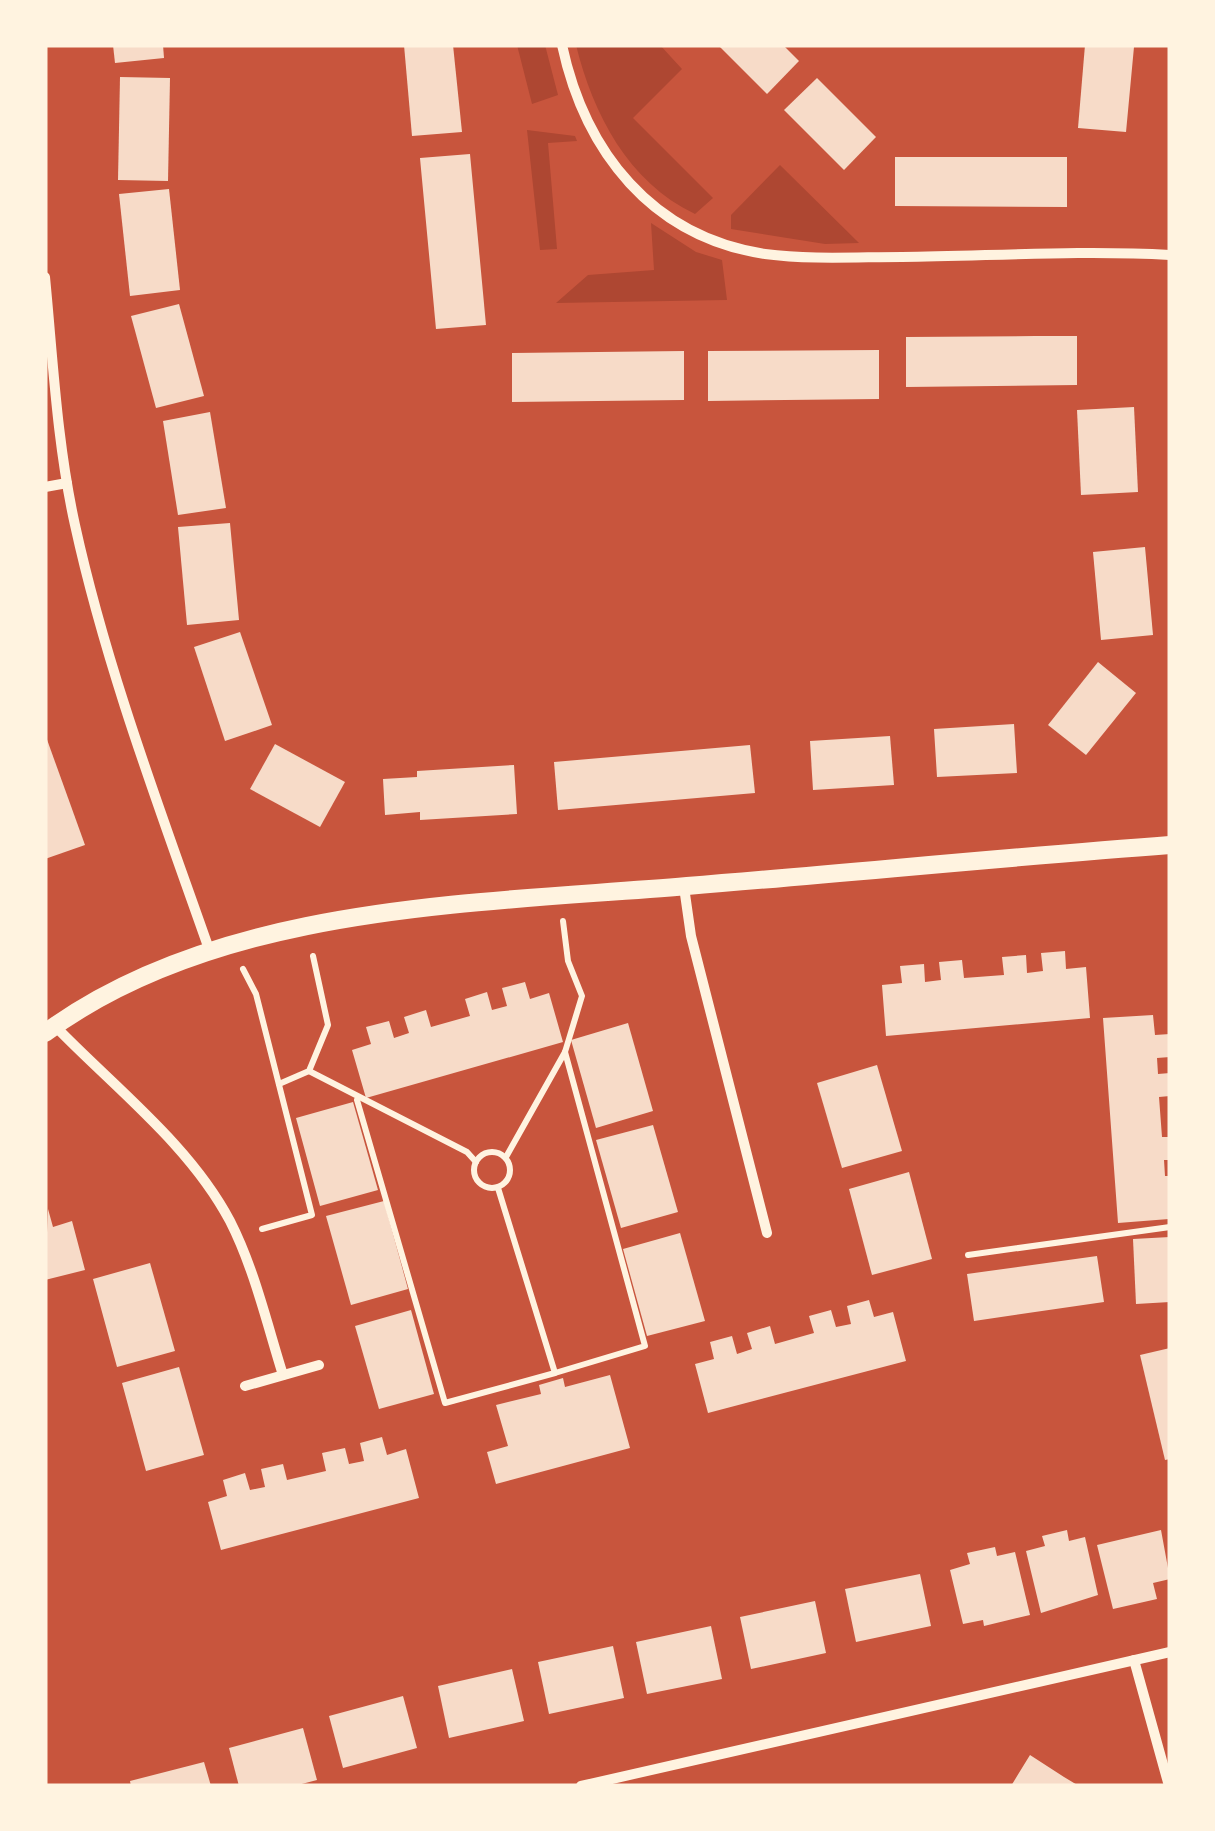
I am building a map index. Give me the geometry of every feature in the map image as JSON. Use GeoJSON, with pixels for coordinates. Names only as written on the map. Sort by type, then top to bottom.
{"type":"FeatureCollection","features":[{"type":"Feature","properties":{"kind":"street"},"geometry":{"type":"LineString","coordinates":[[562,45],[588,126],[618,175],[665,216],[717,242],[799,257],[1170,255]]}},
{"type":"Feature","properties":{"kind":"street"},"geometry":{"type":"LineString","coordinates":[[45,277],[67,483],[127,714],[210,952]]}},
{"type":"Feature","properties":{"kind":"street"},"geometry":{"type":"LineString","coordinates":[[45,487],[67,483]]}},
{"type":"Feature","properties":{"kind":"street"},"geometry":{"type":"LineString","coordinates":[[283,1374],[237,1236],[192,1166],[50,1029],[144,978],[210,952],[307,929],[425,908],[1170,845]]}},
{"type":"Feature","properties":{"kind":"street"},"geometry":{"type":"LineString","coordinates":[[684,887],[691,936],[766,1233]]}},
{"type":"Feature","properties":{"kind":"street"},"geometry":{"type":"LineString","coordinates":[[245,1386],[319,1365]]}},
{"type":"Feature","properties":{"kind":"street"},"geometry":{"type":"LineString","coordinates":[[580,1786],[1170,1652]]}},
{"type":"Feature","properties":{"kind":"street"},"geometry":{"type":"LineString","coordinates":[[1134,1660],[1169,1786]]}},
{"type":"Feature","properties":{"kind":"path"},"geometry":{"type":"LineString","coordinates":[[309,1072],[467,1152],[476,1162],[476,1179],[489,1189],[498,1188],[511,1175],[506,1156],[564,1052],[582,996],[568,961],[560,895]]}},
{"type":"Feature","properties":{"kind":"path"},"geometry":{"type":"LineString","coordinates":[[278,1084],[309,1072],[328,1025],[307,929]]}},
{"type":"Feature","properties":{"kind":"path"},"geometry":{"type":"LineString","coordinates":[[232,946],[256,994],[312,1215],[237,1236]]}},
{"type":"Feature","properties":{"kind":"path"},"geometry":{"type":"LineString","coordinates":[[358,1100],[445,1403],[645,1346],[564,1052]]}},
{"type":"Feature","properties":{"kind":"path"},"geometry":{"type":"LineString","coordinates":[[476,1162],[489,1152],[506,1156]]}},
{"type":"Feature","properties":{"kind":"path"},"geometry":{"type":"LineString","coordinates":[[498,1188],[554,1372]]}},
{"type":"Feature","properties":{"kind":"path"},"geometry":{"type":"LineString","coordinates":[[968,1256],[1170,1227]]}},
{"type":"Feature","properties":{"kind":"shaded area"},"geometry":{"type":"Polygon","coordinates":[[[517,45],[545,45],[558,95],[532,104],[517,45]]]}},
{"type":"Feature","properties":{"kind":"shaded area"},"geometry":{"type":"Polygon","coordinates":[[[576,45],[660,45],[682,69],[633,118],[713,198],[695,214],[671,200],[632,165],[603,120],[576,45]]]}},
{"type":"Feature","properties":{"kind":"shaded area"},"geometry":{"type":"Polygon","coordinates":[[[527,130],[575,136],[577,141],[548,143],[557,249],[540,250],[527,130]]]}},
{"type":"Feature","properties":{"kind":"shaded area"},"geometry":{"type":"Polygon","coordinates":[[[780,165],[859,243],[825,244],[731,229],[731,215],[780,165]]]}},
{"type":"Feature","properties":{"kind":"shaded area"},"geometry":{"type":"Polygon","coordinates":[[[651,223],[696,252],[722,260],[727,300],[556,303],[588,275],[654,270],[651,223]]]}},
{"type":"Feature","properties":{"kind":"building"},"geometry":{"type":"Polygon","coordinates":[[[113,45],[163,45],[164,58],[115,63],[113,45]]]}},
{"type":"Feature","properties":{"kind":"building"},"geometry":{"type":"Polygon","coordinates":[[[404,45],[453,45],[462,132],[412,136],[404,45]]]}},
{"type":"Feature","properties":{"kind":"building"},"geometry":{"type":"Polygon","coordinates":[[[718,45],[783,45],[799,61],[767,94],[718,45]]]}},
{"type":"Feature","properties":{"kind":"building"},"geometry":{"type":"Polygon","coordinates":[[[1085,45],[1134,47],[1126,132],[1078,128],[1085,45]]]}},
{"type":"Feature","properties":{"kind":"building"},"geometry":{"type":"Polygon","coordinates":[[[120,77],[170,78],[168,181],[118,180],[120,77]]]}},
{"type":"Feature","properties":{"kind":"building"},"geometry":{"type":"Polygon","coordinates":[[[817,78],[876,137],[844,170],[784,110],[817,78]]]}},
{"type":"Feature","properties":{"kind":"building"},"geometry":{"type":"Polygon","coordinates":[[[470,154],[486,325],[436,329],[420,158],[470,154]]]}},
{"type":"Feature","properties":{"kind":"building"},"geometry":{"type":"Polygon","coordinates":[[[895,157],[1067,157],[1067,207],[895,206],[895,157]]]}},
{"type":"Feature","properties":{"kind":"building"},"geometry":{"type":"Polygon","coordinates":[[[169,189],[180,290],[130,296],[119,194],[169,189]]]}},
{"type":"Feature","properties":{"kind":"building"},"geometry":{"type":"Polygon","coordinates":[[[179,304],[204,396],[156,408],[131,316],[179,304]]]}},
{"type":"Feature","properties":{"kind":"building"},"geometry":{"type":"Polygon","coordinates":[[[1077,336],[1077,385],[906,387],[906,337],[1077,336]]]}},
{"type":"Feature","properties":{"kind":"building"},"geometry":{"type":"Polygon","coordinates":[[[879,350],[879,399],[708,401],[708,351],[879,350]]]}},
{"type":"Feature","properties":{"kind":"building"},"geometry":{"type":"Polygon","coordinates":[[[684,351],[684,400],[512,402],[512,353],[684,351]]]}},
{"type":"Feature","properties":{"kind":"building"},"geometry":{"type":"Polygon","coordinates":[[[1134,407],[1138,492],[1081,495],[1077,410],[1134,407]]]}},
{"type":"Feature","properties":{"kind":"building"},"geometry":{"type":"Polygon","coordinates":[[[210,412],[226,508],[178,515],[163,421],[210,412]]]}},
{"type":"Feature","properties":{"kind":"building"},"geometry":{"type":"Polygon","coordinates":[[[230,523],[239,620],[187,625],[178,527],[230,523]]]}},
{"type":"Feature","properties":{"kind":"building"},"geometry":{"type":"Polygon","coordinates":[[[1145,547],[1153,635],[1101,640],[1093,552],[1145,547]]]}},
{"type":"Feature","properties":{"kind":"building"},"geometry":{"type":"Polygon","coordinates":[[[240,632],[272,725],[225,741],[194,647],[240,632]]]}},
{"type":"Feature","properties":{"kind":"building"},"geometry":{"type":"Polygon","coordinates":[[[1098,662],[1136,693],[1086,755],[1048,725],[1098,662]]]}},
{"type":"Feature","properties":{"kind":"building"},"geometry":{"type":"Polygon","coordinates":[[[1014,724],[1017,773],[937,777],[934,729],[1014,724]]]}},
{"type":"Feature","properties":{"kind":"building"},"geometry":{"type":"Polygon","coordinates":[[[45,734],[85,845],[45,859],[45,734]]]}},
{"type":"Feature","properties":{"kind":"building"},"geometry":{"type":"Polygon","coordinates":[[[890,736],[894,785],[813,790],[810,741],[890,736]]]}},
{"type":"Feature","properties":{"kind":"building"},"geometry":{"type":"Polygon","coordinates":[[[275,744],[345,782],[320,827],[250,789],[275,744]]]}},
{"type":"Feature","properties":{"kind":"building"},"geometry":{"type":"Polygon","coordinates":[[[750,745],[755,793],[558,810],[554,762],[750,745]]]}},
{"type":"Feature","properties":{"kind":"building"},"geometry":{"type":"Polygon","coordinates":[[[514,765],[517,814],[420,820],[420,812],[385,815],[383,779],[417,777],[417,771],[514,765]]]}},
{"type":"Feature","properties":{"kind":"building"},"geometry":{"type":"Polygon","coordinates":[[[1065,951],[1066,969],[1086,967],[1090,1018],[886,1036],[882,985],[902,983],[900,966],[924,964],[925,982],[941,980],[939,962],[962,960],[964,978],[1004,975],[1002,957],[1026,955],[1027,973],[1043,971],[1041,953],[1065,951]]]}},
{"type":"Feature","properties":{"kind":"building"},"geometry":{"type":"Polygon","coordinates":[[[525,982],[530,999],[549,993],[563,1042],[366,1098],[352,1050],[371,1044],[366,1027],[389,1021],[394,1038],[409,1033],[404,1017],[426,1010],[431,1027],[470,1016],[465,999],[487,992],[492,1010],[507,1006],[502,988],[525,982]]]}},
{"type":"Feature","properties":{"kind":"building"},"geometry":{"type":"Polygon","coordinates":[[[1153,1015],[1155,1035],[1170,1034],[1170,1057],[1157,1058],[1158,1074],[1170,1073],[1170,1096],[1159,1097],[1162,1137],[1170,1137],[1170,1160],[1164,1160],[1165,1176],[1170,1176],[1169,1219],[1118,1223],[1103,1018],[1153,1015]]]}},
{"type":"Feature","properties":{"kind":"building"},"geometry":{"type":"Polygon","coordinates":[[[628,1023],[653,1111],[596,1128],[571,1040],[628,1023]]]}},
{"type":"Feature","properties":{"kind":"building"},"geometry":{"type":"Polygon","coordinates":[[[877,1065],[902,1151],[842,1168],[817,1083],[877,1065]]]}},
{"type":"Feature","properties":{"kind":"building"},"geometry":{"type":"Polygon","coordinates":[[[353,1102],[378,1190],[320,1206],[296,1118],[353,1102]]]}},
{"type":"Feature","properties":{"kind":"building"},"geometry":{"type":"Polygon","coordinates":[[[653,1125],[678,1212],[621,1228],[596,1140],[653,1125]]]}},
{"type":"Feature","properties":{"kind":"building"},"geometry":{"type":"Polygon","coordinates":[[[909,1172],[932,1259],[872,1275],[849,1189],[909,1172]]]}},
{"type":"Feature","properties":{"kind":"building"},"geometry":{"type":"Polygon","coordinates":[[[384,1201],[408,1289],[351,1305],[326,1216],[384,1201]]]}},
{"type":"Feature","properties":{"kind":"building"},"geometry":{"type":"Polygon","coordinates":[[[48,1209],[53,1227],[72,1221],[85,1270],[45,1280],[48,1209]]]}},
{"type":"Feature","properties":{"kind":"building"},"geometry":{"type":"Polygon","coordinates":[[[680,1233],[705,1321],[647,1336],[623,1249],[680,1233]]]}},
{"type":"Feature","properties":{"kind":"building"},"geometry":{"type":"Polygon","coordinates":[[[1170,1237],[1170,1302],[1136,1304],[1133,1239],[1170,1237]]]}},
{"type":"Feature","properties":{"kind":"building"},"geometry":{"type":"Polygon","coordinates":[[[1097,1256],[1104,1302],[974,1321],[967,1274],[1097,1256]]]}},
{"type":"Feature","properties":{"kind":"building"},"geometry":{"type":"Polygon","coordinates":[[[150,1263],[175,1351],[117,1367],[93,1279],[150,1263]]]}},
{"type":"Feature","properties":{"kind":"building"},"geometry":{"type":"Polygon","coordinates":[[[869,1300],[874,1317],[893,1312],[906,1361],[708,1413],[695,1364],[714,1359],[710,1342],[732,1336],[737,1354],[752,1349],[747,1333],[770,1326],[775,1344],[814,1333],[809,1316],[831,1310],[836,1327],[851,1324],[847,1306],[869,1300]]]}},
{"type":"Feature","properties":{"kind":"building"},"geometry":{"type":"Polygon","coordinates":[[[411,1310],[434,1394],[379,1409],[355,1326],[411,1310]]]}},
{"type":"Feature","properties":{"kind":"building"},"geometry":{"type":"Polygon","coordinates":[[[1170,1348],[1170,1459],[1165,1460],[1140,1355],[1170,1348]]]}},
{"type":"Feature","properties":{"kind":"building"},"geometry":{"type":"Polygon","coordinates":[[[179,1367],[204,1455],[146,1471],[122,1383],[179,1367]]]}},
{"type":"Feature","properties":{"kind":"building"},"geometry":{"type":"Polygon","coordinates":[[[610,1375],[630,1448],[496,1484],[487,1452],[508,1446],[496,1405],[541,1394],[539,1385],[563,1378],[565,1387],[610,1375]]]}},
{"type":"Feature","properties":{"kind":"building"},"geometry":{"type":"Polygon","coordinates":[[[382,1437],[387,1455],[406,1449],[419,1498],[221,1550],[208,1502],[227,1496],[223,1480],[245,1473],[250,1490],[265,1487],[261,1469],[283,1464],[287,1480],[326,1471],[322,1453],[345,1448],[349,1464],[364,1461],[360,1443],[382,1437]]]}},
{"type":"Feature","properties":{"kind":"building"},"geometry":{"type":"Polygon","coordinates":[[[1067,1530],[1069,1541],[1085,1537],[1098,1595],[1041,1613],[1026,1551],[1045,1546],[1042,1536],[1067,1530]]]}},
{"type":"Feature","properties":{"kind":"building"},"geometry":{"type":"Polygon","coordinates":[[[1161,1530],[1170,1579],[1153,1583],[1157,1599],[1113,1609],[1097,1545],[1161,1530]]]}},
{"type":"Feature","properties":{"kind":"building"},"geometry":{"type":"Polygon","coordinates":[[[995,1547],[997,1556],[1015,1552],[1030,1615],[984,1626],[983,1620],[963,1624],[950,1570],[970,1564],[967,1553],[995,1547]]]}},
{"type":"Feature","properties":{"kind":"building"},"geometry":{"type":"Polygon","coordinates":[[[920,1574],[931,1626],[856,1642],[845,1589],[920,1574]]]}},
{"type":"Feature","properties":{"kind":"building"},"geometry":{"type":"Polygon","coordinates":[[[815,1601],[826,1653],[751,1669],[740,1617],[815,1601]]]}},
{"type":"Feature","properties":{"kind":"building"},"geometry":{"type":"Polygon","coordinates":[[[711,1626],[722,1679],[647,1694],[636,1642],[711,1626]]]}},
{"type":"Feature","properties":{"kind":"building"},"geometry":{"type":"Polygon","coordinates":[[[613,1646],[624,1698],[549,1714],[538,1662],[613,1646]]]}},
{"type":"Feature","properties":{"kind":"building"},"geometry":{"type":"Polygon","coordinates":[[[512,1669],[524,1721],[449,1738],[438,1686],[512,1669]]]}},
{"type":"Feature","properties":{"kind":"building"},"geometry":{"type":"Polygon","coordinates":[[[403,1696],[417,1748],[343,1768],[329,1716],[403,1696]]]}},
{"type":"Feature","properties":{"kind":"building"},"geometry":{"type":"Polygon","coordinates":[[[303,1728],[317,1780],[294,1786],[239,1786],[229,1748],[303,1728]]]}},
{"type":"Feature","properties":{"kind":"building"},"geometry":{"type":"Polygon","coordinates":[[[1030,1755],[1064,1777],[1079,1786],[1011,1786],[1030,1755]]]}},
{"type":"Feature","properties":{"kind":"building"},"geometry":{"type":"Polygon","coordinates":[[[204,1762],[211,1786],[131,1786],[130,1781],[204,1762]]]}}]}
